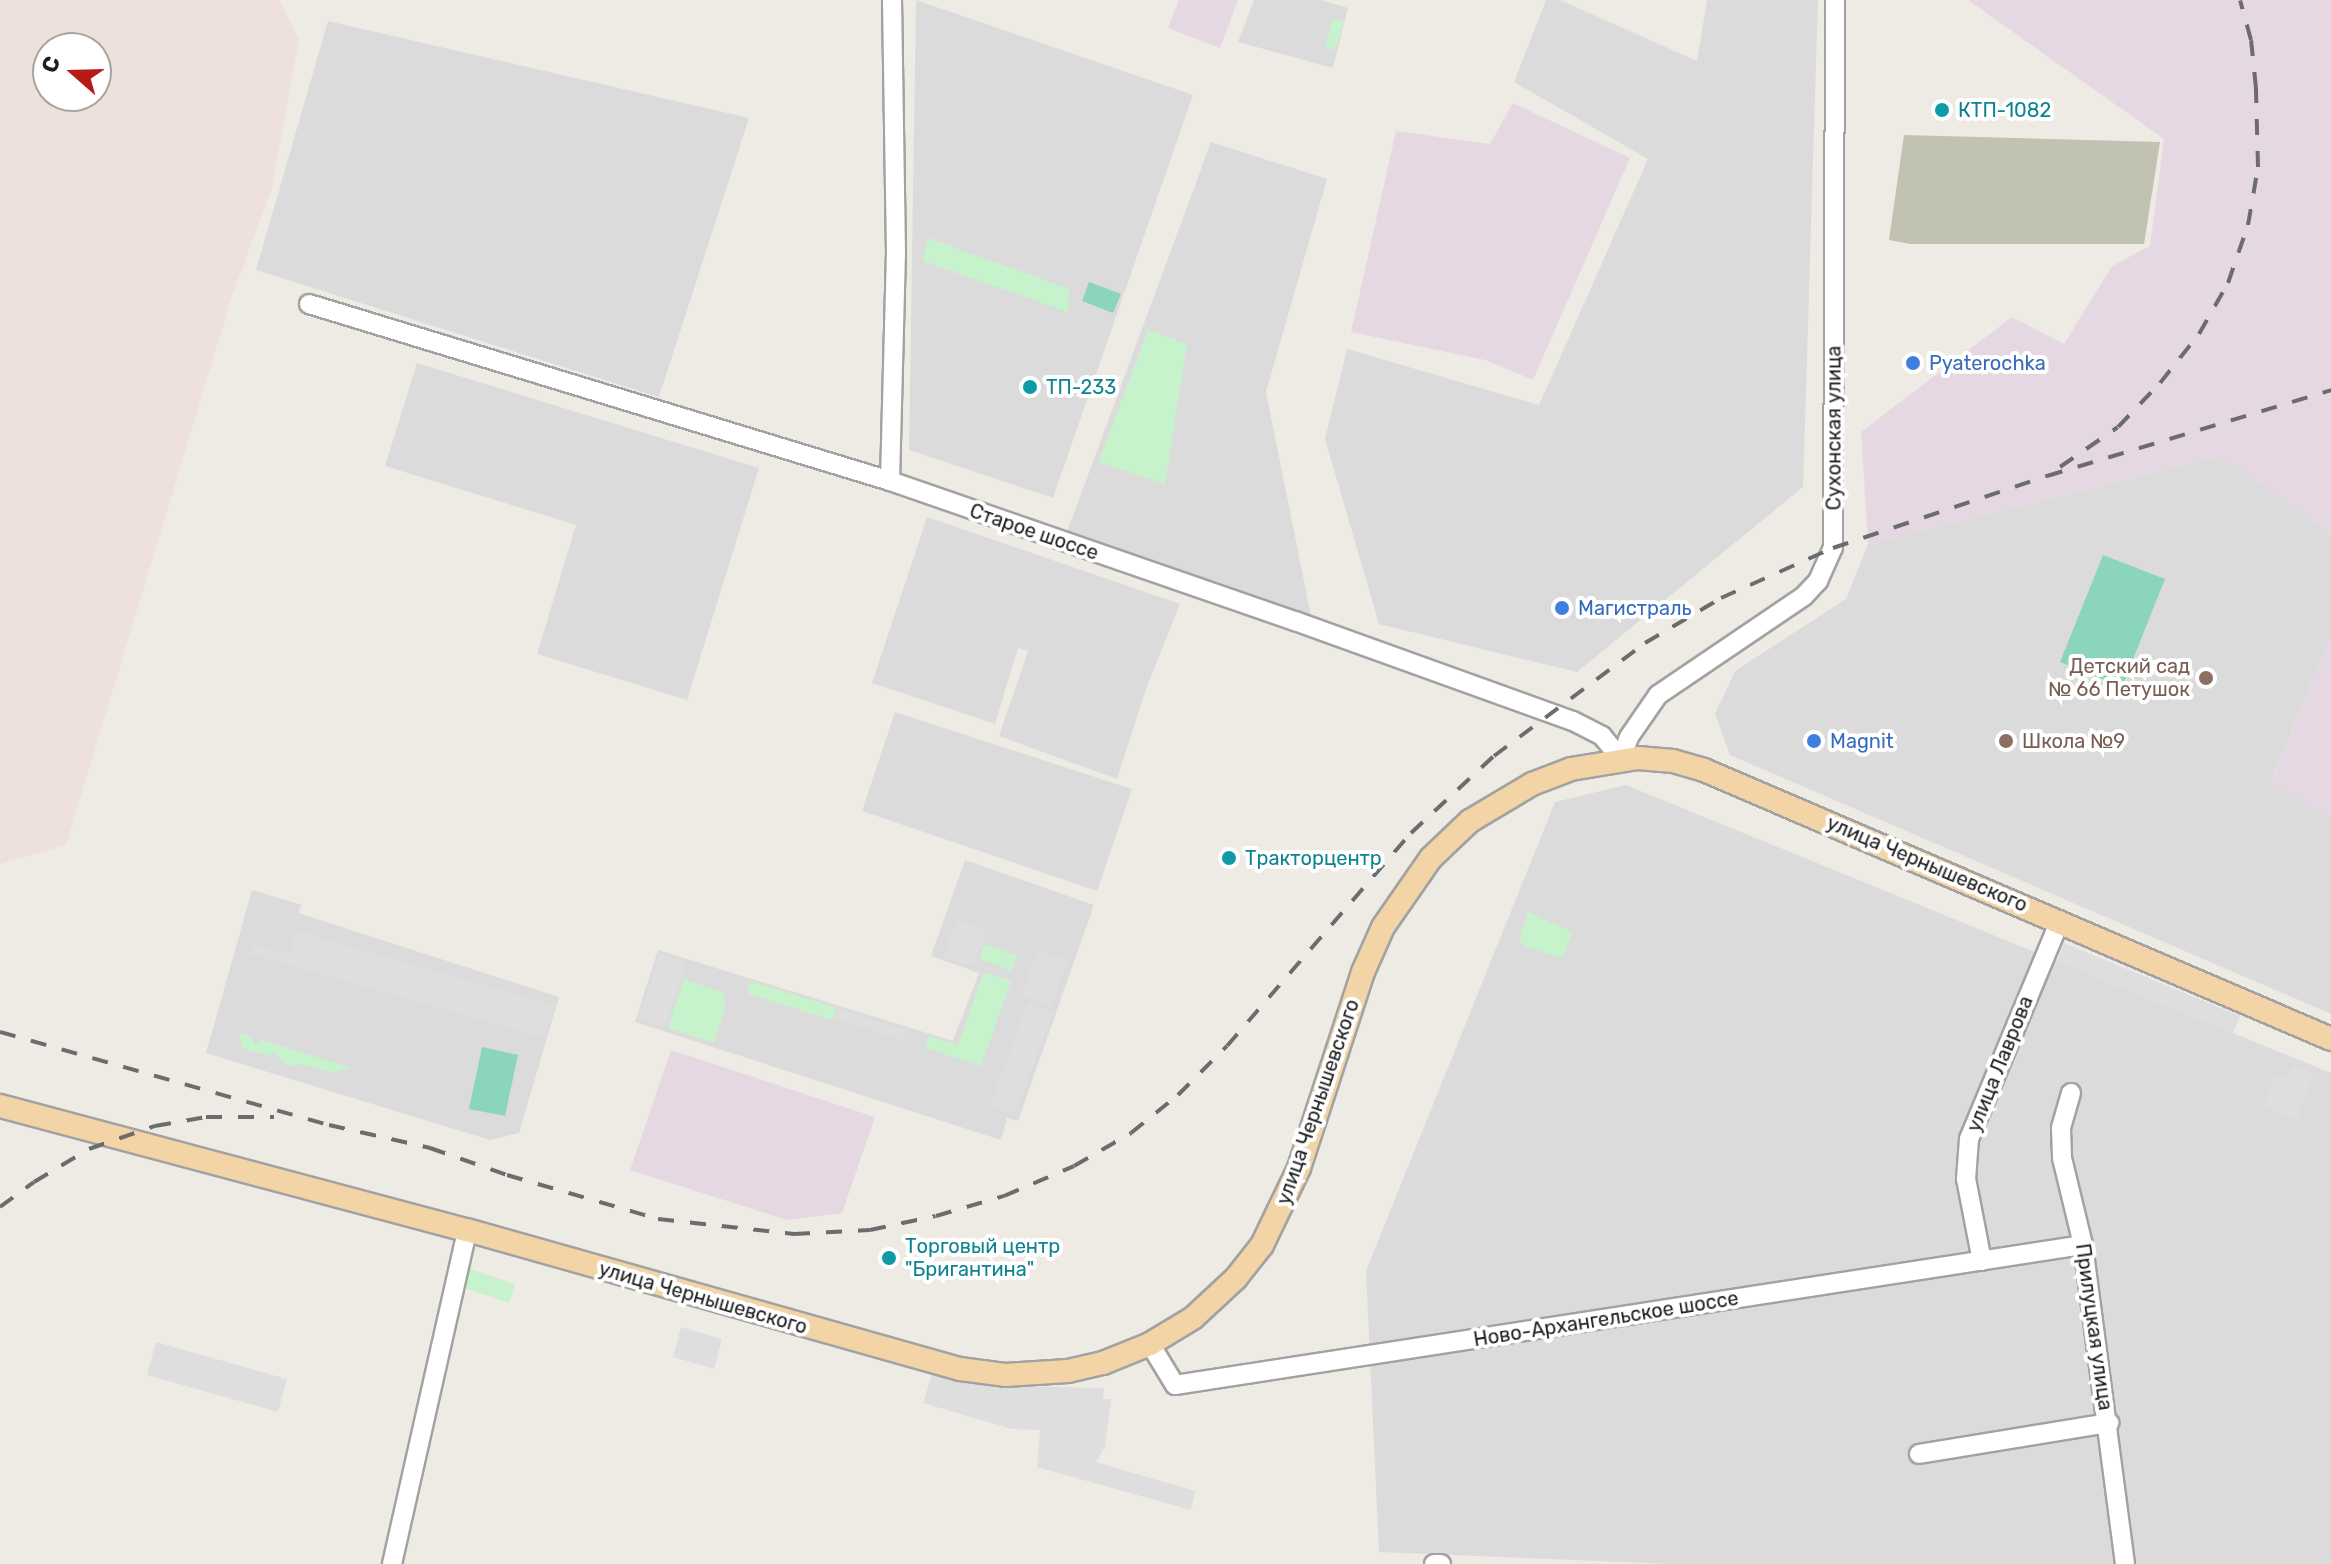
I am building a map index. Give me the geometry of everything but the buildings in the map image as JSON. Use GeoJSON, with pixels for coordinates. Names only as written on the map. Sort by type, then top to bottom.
{"type":"FeatureCollection","features":[{"type":"Feature","properties":{"kind":"main road","name":"улица Чернышевского"},"geometry":{"type":"LineString","coordinates":[[0,1106],[467,1230],[960,1369],[1005,1375],[1068,1371],[1103,1363],[1150,1344],[1193,1318],[1236,1278],[1262,1245],[1299,1168],[1363,972],[1383,927],[1431,858],[1470,821],[1521,790],[1571,769],[1621,759],[1655,759],[1704,770],[2060,920],[2331,1039]]}},
{"type":"Feature","properties":{"kind":"street"},"geometry":{"type":"LineString","coordinates":[[890,481],[896,254],[892,0]]}},
{"type":"Feature","properties":{"kind":"street","name":"Сухонская улица"},"geometry":{"type":"LineString","coordinates":[[1621,759],[1629,737],[1658,695],[1804,596],[1818,581],[1833,548],[1835,0]]}},
{"type":"Feature","properties":{"kind":"street","name":"Старое шоссе"},"geometry":{"type":"LineString","coordinates":[[309,304],[890,481],[1573,721],[1602,736],[1621,759]]}},
{"type":"Feature","properties":{"kind":"street","name":"улица Лаврова"},"geometry":{"type":"LineString","coordinates":[[1982,1261],[1966,1179],[1969,1139],[2060,920]]}},
{"type":"Feature","properties":{"kind":"street","name":"Прилуцкая улица"},"geometry":{"type":"LineString","coordinates":[[2071,1093],[2061,1128],[2062,1158],[2083,1245],[2109,1423],[2125,1564]]}},
{"type":"Feature","properties":{"kind":"street"},"geometry":{"type":"LineString","coordinates":[[392,1564],[467,1230]]}},
{"type":"Feature","properties":{"kind":"street","name":"Ново-Архангельское шоссе"},"geometry":{"type":"LineString","coordinates":[[1150,1344],[1175,1385],[2083,1245]]}},
{"type":"Feature","properties":{"kind":"street"},"geometry":{"type":"LineString","coordinates":[[1919,1454],[2109,1423]]}},
{"type":"Feature","properties":{"kind":"street"},"geometry":{"type":"LineString","coordinates":[[1434,1564],[1441,1564]]}},
{"type":"Feature","properties":{"kind":"shaded area"},"geometry":{"type":"Polygon","coordinates":[[[0,0],[279,0],[299,39],[272,188],[232,296],[66,845],[0,864],[0,0]]]}},
{"type":"Feature","properties":{"kind":"shaded area"},"geometry":{"type":"Polygon","coordinates":[[[916,0],[1193,95],[1053,498],[909,450],[916,0]]]}},
{"type":"Feature","properties":{"kind":"shaded area"},"geometry":{"type":"Polygon","coordinates":[[[1179,0],[1238,0],[1220,48],[1168,28],[1179,0]]]}},
{"type":"Feature","properties":{"kind":"shaded area"},"geometry":{"type":"Polygon","coordinates":[[[1254,0],[1321,0],[1348,8],[1333,68],[1238,42],[1254,0]]]}},
{"type":"Feature","properties":{"kind":"shaded area"},"geometry":{"type":"Polygon","coordinates":[[[1546,0],[1560,0],[1697,61],[1707,0],[1818,0],[1803,487],[1577,672],[1379,624],[1325,439],[1347,349],[1539,405],[1648,159],[1514,82],[1546,0]]]}},
{"type":"Feature","properties":{"kind":"shaded area"},"geometry":{"type":"Polygon","coordinates":[[[1968,0],[2331,0],[2331,533],[2220,455],[1868,544],[1861,432],[2012,317],[2064,344],[2112,266],[2150,246],[2164,139],[1968,0]]]}},
{"type":"Feature","properties":{"kind":"shaded area"},"geometry":{"type":"Polygon","coordinates":[[[328,21],[749,118],[659,397],[256,270],[328,21]]]}},
{"type":"Feature","properties":{"kind":"shaded area"},"geometry":{"type":"Polygon","coordinates":[[[1513,103],[1630,158],[1533,380],[1485,360],[1351,332],[1396,131],[1490,144],[1513,103]]]}},
{"type":"Feature","properties":{"kind":"shaded area"},"geometry":{"type":"Polygon","coordinates":[[[1904,135],[2160,142],[2144,244],[1910,244],[1889,240],[1904,135]]]}},
{"type":"Feature","properties":{"kind":"shaded area"},"geometry":{"type":"Polygon","coordinates":[[[1211,142],[1327,179],[1266,392],[1311,616],[1067,532],[1211,142]]]}},
{"type":"Feature","properties":{"kind":"shaded area"},"geometry":{"type":"Polygon","coordinates":[[[417,363],[759,468],[687,700],[537,654],[576,525],[385,466],[417,363]]]}},
{"type":"Feature","properties":{"kind":"shaded area"},"geometry":{"type":"Polygon","coordinates":[[[2221,455],[2331,533],[2331,636],[2271,782],[2331,818],[2331,1014],[1730,755],[1715,714],[1735,671],[1846,599],[1868,544],[2221,455]]]}},
{"type":"Feature","properties":{"kind":"shaded area"},"geometry":{"type":"Polygon","coordinates":[[[927,517],[1180,604],[1146,689],[1117,779],[999,736],[1028,651],[1018,648],[995,724],[872,683],[927,517]]]}},
{"type":"Feature","properties":{"kind":"shaded area"},"geometry":{"type":"Polygon","coordinates":[[[2331,636],[2331,818],[2271,783],[2331,636]]]}},
{"type":"Feature","properties":{"kind":"shaded area"},"geometry":{"type":"Polygon","coordinates":[[[895,712],[1132,789],[1097,891],[862,811],[895,712]]]}},
{"type":"Feature","properties":{"kind":"shaded area"},"geometry":{"type":"Polygon","coordinates":[[[1626,785],[2331,1073],[2331,1564],[1673,1564],[1379,1552],[1366,1271],[1555,802],[1626,785]]]}},
{"type":"Feature","properties":{"kind":"shaded area"},"geometry":{"type":"Polygon","coordinates":[[[965,860],[1094,905],[1018,1121],[1007,1118],[1001,1140],[635,1022],[658,950],[953,1041],[979,973],[931,956],[965,860]]]}},
{"type":"Feature","properties":{"kind":"shaded area"},"geometry":{"type":"Polygon","coordinates":[[[252,890],[302,905],[298,913],[559,997],[519,1133],[490,1140],[206,1053],[252,890]]]}},
{"type":"Feature","properties":{"kind":"shaded area"},"geometry":{"type":"Polygon","coordinates":[[[957,920],[986,931],[973,967],[944,957],[957,920]]]}},
{"type":"Feature","properties":{"kind":"shaded area"},"geometry":{"type":"Polygon","coordinates":[[[296,931],[554,1005],[545,1038],[250,954],[253,944],[289,955],[296,931]]]}},
{"type":"Feature","properties":{"kind":"shaded area"},"geometry":{"type":"Polygon","coordinates":[[[2064,943],[2240,1016],[2233,1033],[2057,961],[2064,943]]]}},
{"type":"Feature","properties":{"kind":"shaded area"},"geometry":{"type":"Polygon","coordinates":[[[1038,950],[1068,961],[1051,1007],[1022,996],[1038,950]]]}},
{"type":"Feature","properties":{"kind":"shaded area"},"geometry":{"type":"Polygon","coordinates":[[[660,953],[686,962],[665,1027],[639,1019],[660,953]]]}},
{"type":"Feature","properties":{"kind":"shaded area"},"geometry":{"type":"Polygon","coordinates":[[[1028,1002],[1053,1011],[1015,1115],[990,1106],[1028,1002]]]}},
{"type":"Feature","properties":{"kind":"shaded area"},"geometry":{"type":"Polygon","coordinates":[[[839,1009],[906,1030],[902,1040],[836,1019],[839,1009]]]}},
{"type":"Feature","properties":{"kind":"shaded area"},"geometry":{"type":"Polygon","coordinates":[[[671,1050],[875,1117],[842,1213],[787,1220],[630,1170],[671,1050]]]}},
{"type":"Feature","properties":{"kind":"shaded area"},"geometry":{"type":"Polygon","coordinates":[[[2293,1066],[2314,1074],[2296,1120],[2263,1107],[2276,1076],[2286,1079],[2293,1066]]]}},
{"type":"Feature","properties":{"kind":"shaded area"},"geometry":{"type":"Polygon","coordinates":[[[681,1327],[722,1339],[714,1369],[673,1357],[681,1327]]]}},
{"type":"Feature","properties":{"kind":"shaded area"},"geometry":{"type":"Polygon","coordinates":[[[156,1342],[287,1379],[278,1412],[147,1375],[156,1342]]]}},
{"type":"Feature","properties":{"kind":"shaded area"},"geometry":{"type":"Polygon","coordinates":[[[932,1375],[1010,1386],[1104,1388],[1103,1399],[1111,1399],[1105,1447],[1096,1462],[1195,1491],[1191,1510],[1037,1467],[1040,1430],[1012,1429],[923,1403],[932,1375]]]}},
{"type":"Feature","properties":{"kind":"green space"},"geometry":{"type":"Polygon","coordinates":[[[1333,19],[1344,22],[1335,50],[1325,47],[1333,19]]]}},
{"type":"Feature","properties":{"kind":"green space"},"geometry":{"type":"Polygon","coordinates":[[[928,238],[1069,289],[1068,312],[923,261],[928,238]]]}},
{"type":"Feature","properties":{"kind":"green space"},"geometry":{"type":"Polygon","coordinates":[[[1089,282],[1121,294],[1113,313],[1082,301],[1089,282]]]}},
{"type":"Feature","properties":{"kind":"green space"},"geometry":{"type":"Polygon","coordinates":[[[1148,330],[1187,344],[1165,484],[1099,462],[1148,330]]]}},
{"type":"Feature","properties":{"kind":"green space"},"geometry":{"type":"Polygon","coordinates":[[[2103,555],[2165,579],[2122,687],[2060,662],[2103,555]]]}},
{"type":"Feature","properties":{"kind":"green space"},"geometry":{"type":"Polygon","coordinates":[[[1528,912],[1572,932],[1562,958],[1525,946],[1519,940],[1528,912]]]}},
{"type":"Feature","properties":{"kind":"green space"},"geometry":{"type":"Polygon","coordinates":[[[985,944],[1017,956],[1012,971],[979,959],[985,944]]]}},
{"type":"Feature","properties":{"kind":"green space"},"geometry":{"type":"Polygon","coordinates":[[[984,972],[1011,981],[981,1066],[925,1048],[929,1036],[958,1045],[984,972]]]}},
{"type":"Feature","properties":{"kind":"green space"},"geometry":{"type":"Polygon","coordinates":[[[684,979],[723,992],[725,1007],[714,1043],[668,1028],[684,979]]]}},
{"type":"Feature","properties":{"kind":"green space"},"geometry":{"type":"Polygon","coordinates":[[[751,981],[836,1008],[832,1020],[747,993],[751,981]]]}},
{"type":"Feature","properties":{"kind":"green space"},"geometry":{"type":"Polygon","coordinates":[[[239,1033],[252,1037],[255,1045],[262,1040],[352,1068],[332,1072],[298,1064],[290,1067],[274,1052],[270,1056],[242,1048],[239,1033]]]}},
{"type":"Feature","properties":{"kind":"green space"},"geometry":{"type":"Polygon","coordinates":[[[482,1047],[518,1055],[505,1116],[469,1109],[482,1047]]]}},
{"type":"Feature","properties":{"kind":"green space"},"geometry":{"type":"Polygon","coordinates":[[[465,1267],[515,1284],[509,1303],[459,1286],[465,1267]]]}},
{"type":"Feature","properties":{"kind":"railway"},"geometry":{"type":"LineString","coordinates":[[2060,467],[2118,427],[2160,383],[2199,334],[2228,283],[2248,225],[2258,167],[2251,40],[2240,0]]}},
{"type":"Feature","properties":{"kind":"railway"},"geometry":{"type":"LineString","coordinates":[[0,1032],[329,1125],[430,1148],[507,1175],[658,1219],[794,1234],[870,1230],[936,1216],[1004,1196],[1074,1166],[1131,1133],[1178,1095],[1227,1046],[1411,833],[1494,756],[1645,643],[1721,598],[1833,548],[2047,476],[2331,390]]}},
{"type":"Feature","properties":{"kind":"railway"},"geometry":{"type":"LineString","coordinates":[[0,1207],[89,1149],[155,1126],[206,1117],[274,1117]]}},
{"type":"Feature","properties":{"kind":"place","name":"КТП-1082"},"geometry":{"type":"Point","coordinates":[1942,110]}},
{"type":"Feature","properties":{"kind":"place","name":"Pyaterochka"},"geometry":{"type":"Point","coordinates":[1913,363]}},
{"type":"Feature","properties":{"kind":"place","name":"ТП-233"},"geometry":{"type":"Point","coordinates":[1030,387]}},
{"type":"Feature","properties":{"kind":"place","name":"Магистраль"},"geometry":{"type":"Point","coordinates":[1562,608]}},
{"type":"Feature","properties":{"kind":"place","name":"Детский сад № 66 Петушок"},"geometry":{"type":"Point","coordinates":[2206,678]}},
{"type":"Feature","properties":{"kind":"place","name":"Magnit"},"geometry":{"type":"Point","coordinates":[1814,741]}},
{"type":"Feature","properties":{"kind":"place","name":"Школа №9"},"geometry":{"type":"Point","coordinates":[2006,741]}},
{"type":"Feature","properties":{"kind":"place","name":"Тракторцентр"},"geometry":{"type":"Point","coordinates":[1229,858]}},
{"type":"Feature","properties":{"kind":"place","name":"Торговый центр \"Бригантина\""},"geometry":{"type":"Point","coordinates":[889,1258]}}]}
